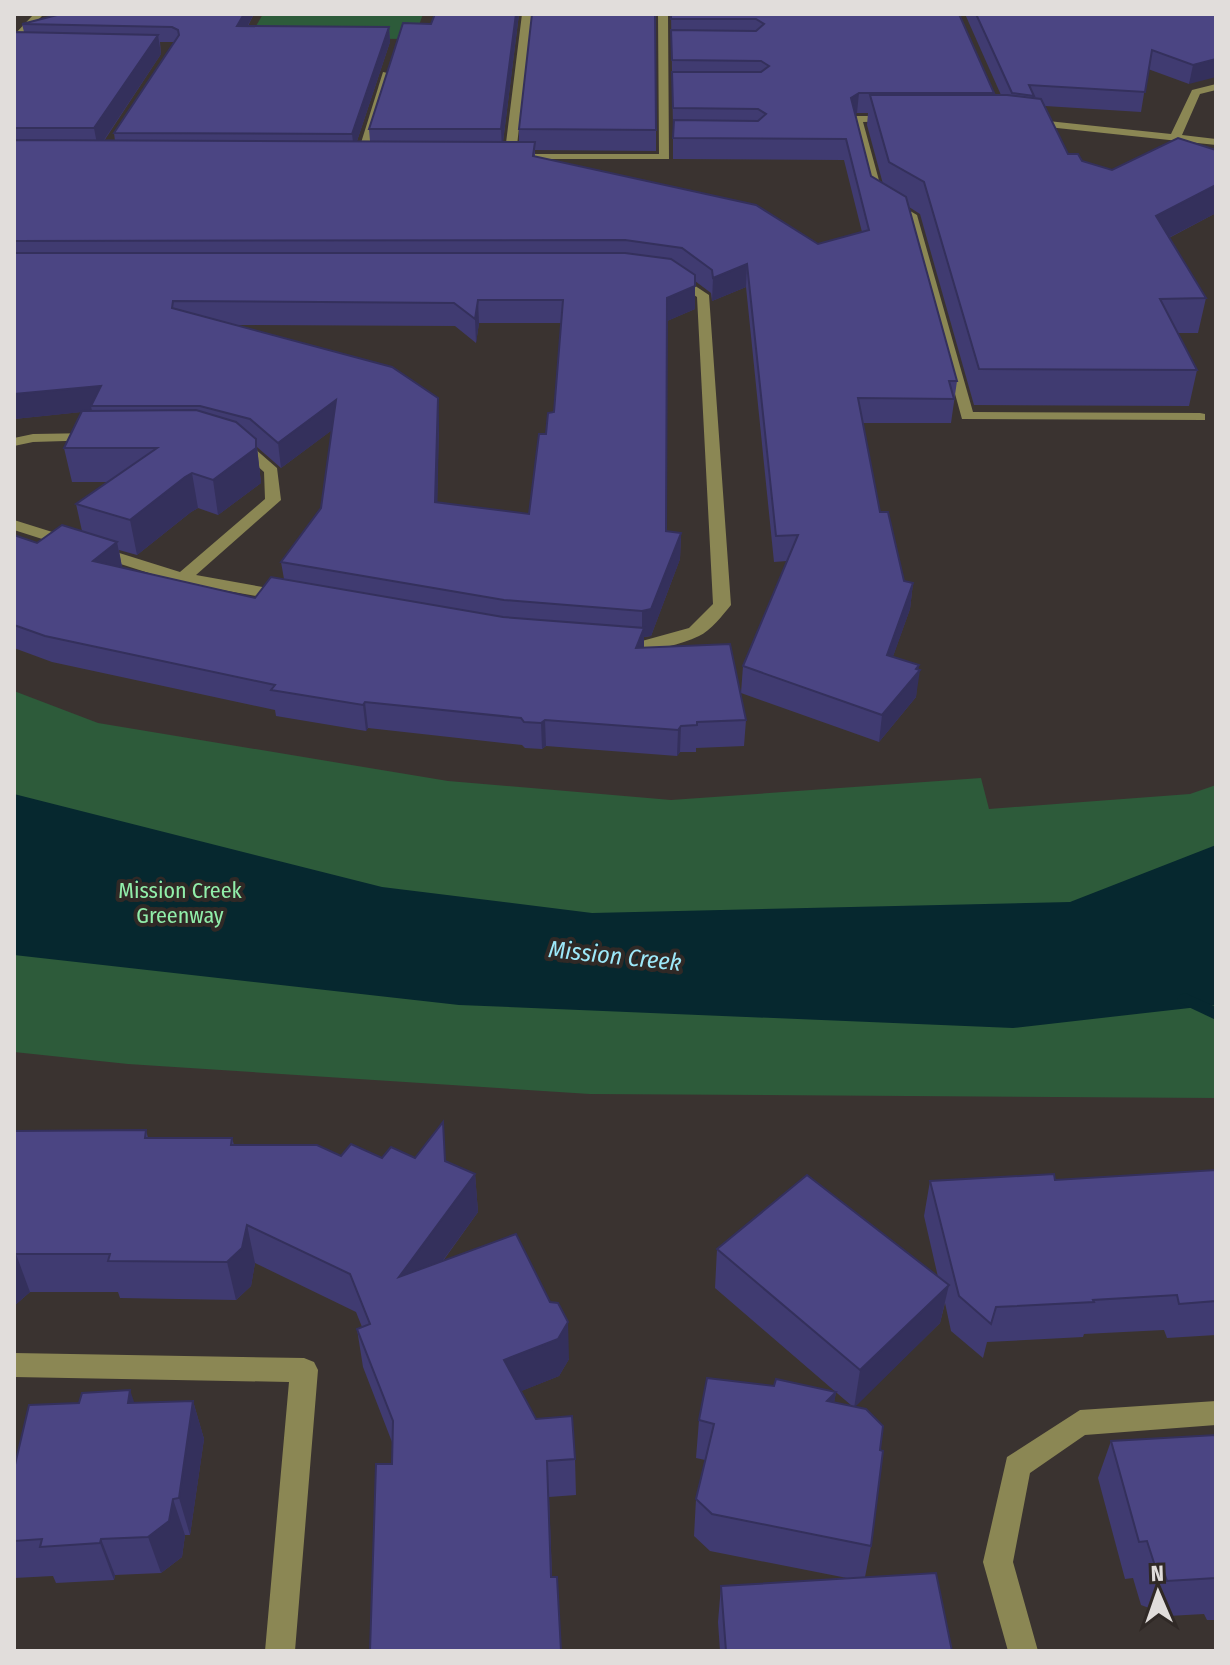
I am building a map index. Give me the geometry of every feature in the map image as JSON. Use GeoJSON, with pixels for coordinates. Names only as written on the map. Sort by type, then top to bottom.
{"type":"FeatureCollection","features":[{"type":"Feature","properties":{"kind":"lane"},"geometry":{"type":"LineString","coordinates":[[14,43],[39,14]]}},
{"type":"Feature","properties":{"kind":"lane"},"geometry":{"type":"LineString","coordinates":[[510,157],[527,14]]}},
{"type":"Feature","properties":{"kind":"lane"},"geometry":{"type":"LineString","coordinates":[[495,157],[665,157],[663,14]]}},
{"type":"Feature","properties":{"kind":"lane"},"geometry":{"type":"LineString","coordinates":[[14,43],[30,46]]}},
{"type":"Feature","properties":{"kind":"lane"},"geometry":{"type":"LineString","coordinates":[[663,43],[678,43]]}},
{"type":"Feature","properties":{"kind":"lane"},"geometry":{"type":"LineString","coordinates":[[360,157],[392,58]]}},
{"type":"Feature","properties":{"kind":"lane"},"geometry":{"type":"LineString","coordinates":[[664,85],[677,86]]}},
{"type":"Feature","properties":{"kind":"lane"},"geometry":{"type":"LineString","coordinates":[[1175,138],[1196,92],[1216,87]]}},
{"type":"Feature","properties":{"kind":"lane"},"geometry":{"type":"LineString","coordinates":[[902,119],[857,119],[878,197],[911,215],[967,416],[1200,417]]}},
{"type":"Feature","properties":{"kind":"lane"},"geometry":{"type":"LineString","coordinates":[[1018,121],[1216,142]]}},
{"type":"Feature","properties":{"kind":"lane"},"geometry":{"type":"LineString","coordinates":[[665,134],[681,134]]}},
{"type":"Feature","properties":{"kind":"lane"},"geometry":{"type":"LineString","coordinates":[[345,156],[375,157]]}},
{"type":"Feature","properties":{"kind":"lane"},"geometry":{"type":"LineString","coordinates":[[596,642],[642,646],[695,632],[722,605],[703,295],[676,276],[663,274]]}},
{"type":"Feature","properties":{"kind":"lane"},"geometry":{"type":"LineString","coordinates":[[14,442],[33,438],[110,437]]}},
{"type":"Feature","properties":{"kind":"lane"},"geometry":{"type":"LineString","coordinates":[[183,578],[273,500],[272,471],[248,450],[218,442]]}},
{"type":"Feature","properties":{"kind":"lane"},"geometry":{"type":"LineString","coordinates":[[14,525],[183,578],[305,599]]}},
{"type":"Feature","properties":{"kind":"lane"},"geometry":{"type":"LineString","coordinates":[[14,1365],[304,1370],[280,1651]]}},
{"type":"Feature","properties":{"kind":"lane"},"geometry":{"type":"LineString","coordinates":[[1023,1651],[998,1562],[1017,1466],[1080,1423],[1216,1413]]}},
{"type":"Feature","properties":{"kind":"green space"},"geometry":{"type":"Polygon","coordinates":[[[263,14],[423,14],[414,39],[249,38],[263,14]]]}},
{"type":"Feature","properties":{"kind":"green space","name":"Mission Creek Greenway"},"geometry":{"type":"Polygon","coordinates":[[[14,691],[98,723],[448,781],[671,800],[981,778],[989,809],[1190,794],[1216,785],[1216,1098],[590,1094],[128,1064],[14,1052],[14,691]]]}},
{"type":"Feature","properties":{"kind":"water","name":"Mission Creek"},"geometry":{"type":"Polygon","coordinates":[[[14,794],[382,887],[592,913],[1070,902],[1216,845],[1216,1005],[1013,1028],[459,1005],[14,955],[14,794]]]}},
{"type":"Feature","properties":{"kind":"building"},"geometry":{"type":"Polygon","coordinates":[[[61,14],[244,14],[237,26],[389,27],[352,134],[114,133],[179,35],[178,30],[172,27],[22,24],[61,14]]]}},
{"type":"Feature","properties":{"kind":"building"},"geometry":{"type":"Polygon","coordinates":[[[435,14],[516,14],[501,129],[369,129],[403,23],[431,24],[435,14]]]}},
{"type":"Feature","properties":{"kind":"building"},"geometry":{"type":"Polygon","coordinates":[[[532,14],[655,14],[656,130],[519,129],[532,14]]]}},
{"type":"Feature","properties":{"kind":"building"},"geometry":{"type":"Polygon","coordinates":[[[671,14],[959,14],[994,93],[859,93],[851,98],[871,176],[906,197],[957,381],[949,381],[954,399],[858,398],[880,512],[888,512],[904,581],[913,583],[887,655],[919,665],[916,669],[920,670],[882,715],[743,666],[798,535],[776,536],[747,264],[713,278],[712,270],[682,248],[625,240],[14,241],[14,140],[535,142],[533,156],[756,205],[818,244],[869,230],[846,139],[673,138],[674,120],[758,121],[766,114],[758,109],[673,108],[672,72],[761,72],[769,66],[761,61],[672,60],[671,30],[756,31],[764,24],[756,19],[671,19],[671,14]]]}},
{"type":"Feature","properties":{"kind":"building"},"geometry":{"type":"Polygon","coordinates":[[[976,14],[1216,14],[1216,59],[1193,65],[1152,50],[1145,92],[1029,85],[1034,96],[1012,93],[976,14]]]}},
{"type":"Feature","properties":{"kind":"building"},"geometry":{"type":"Polygon","coordinates":[[[14,32],[158,35],[94,128],[14,128],[14,32]]]}},
{"type":"Feature","properties":{"kind":"building"},"geometry":{"type":"Polygon","coordinates":[[[870,95],[1007,95],[1041,99],[1068,154],[1078,154],[1082,161],[1112,170],[1178,138],[1216,150],[1216,185],[1156,216],[1206,298],[1160,299],[1197,370],[979,369],[924,182],[889,162],[870,95]]]}},
{"type":"Feature","properties":{"kind":"building"},"geometry":{"type":"Polygon","coordinates":[[[14,253],[625,253],[671,259],[695,275],[695,286],[667,298],[666,531],[681,533],[651,609],[642,611],[504,600],[281,562],[321,508],[336,400],[278,443],[250,419],[200,406],[91,406],[101,386],[14,394],[14,253]],[[478,300],[475,319],[454,303],[173,301],[172,308],[392,367],[438,398],[435,502],[529,514],[539,434],[546,434],[548,413],[554,412],[563,300],[478,300]]]}},
{"type":"Feature","properties":{"kind":"building"},"geometry":{"type":"Polygon","coordinates":[[[196,410],[236,422],[256,439],[256,448],[213,480],[192,473],[185,477],[130,520],[76,504],[157,448],[64,448],[82,411],[196,410]]]}},
{"type":"Feature","properties":{"kind":"building"},"geometry":{"type":"Polygon","coordinates":[[[62,525],[117,542],[93,561],[255,598],[271,577],[503,617],[644,628],[636,648],[730,644],[746,720],[697,722],[697,725],[681,726],[678,730],[545,720],[541,723],[524,722],[521,718],[365,702],[363,705],[271,690],[275,685],[45,636],[14,625],[14,535],[37,543],[62,525]]]}},
{"type":"Feature","properties":{"kind":"building"},"geometry":{"type":"Polygon","coordinates":[[[443,1122],[445,1161],[475,1174],[399,1277],[516,1234],[550,1302],[558,1303],[568,1322],[558,1339],[504,1360],[536,1419],[572,1416],[575,1459],[547,1461],[551,1577],[557,1577],[561,1651],[370,1651],[376,1464],[392,1464],[393,1421],[357,1329],[370,1324],[350,1274],[247,1225],[242,1248],[227,1262],[108,1261],[110,1254],[14,1256],[14,1131],[146,1130],[145,1138],[232,1138],[231,1145],[317,1145],[341,1156],[351,1144],[382,1158],[391,1147],[415,1158],[443,1122]]]}},
{"type":"Feature","properties":{"kind":"building"},"geometry":{"type":"Polygon","coordinates":[[[1216,1170],[1216,1301],[1179,1304],[1177,1295],[996,1307],[991,1324],[959,1296],[930,1181],[1054,1174],[1055,1180],[1216,1170]]]}},
{"type":"Feature","properties":{"kind":"building"},"geometry":{"type":"Polygon","coordinates":[[[807,1175],[949,1285],[860,1370],[717,1249],[807,1175]]]}},
{"type":"Feature","properties":{"kind":"building"},"geometry":{"type":"Polygon","coordinates":[[[707,1378],[774,1386],[776,1379],[836,1392],[827,1401],[866,1409],[883,1426],[880,1450],[883,1451],[871,1546],[712,1514],[696,1499],[714,1424],[699,1420],[707,1378]]]}},
{"type":"Feature","properties":{"kind":"building"},"geometry":{"type":"Polygon","coordinates":[[[130,1390],[128,1403],[193,1401],[179,1498],[173,1499],[169,1521],[148,1537],[40,1547],[42,1539],[14,1541],[14,1469],[29,1405],[79,1403],[82,1393],[130,1390]]]}},
{"type":"Feature","properties":{"kind":"building"},"geometry":{"type":"Polygon","coordinates":[[[1216,1435],[1216,1578],[1167,1581],[1164,1572],[1156,1569],[1147,1541],[1139,1542],[1111,1441],[1216,1435]]]}},
{"type":"Feature","properties":{"kind":"building"},"geometry":{"type":"Polygon","coordinates":[[[936,1573],[952,1651],[726,1651],[721,1586],[936,1573]]]}},
{"type":"Feature","properties":{"kind":"waterway"},"geometry":{"type":"LineString","coordinates":[[1185,999],[1216,1014]]}}]}
